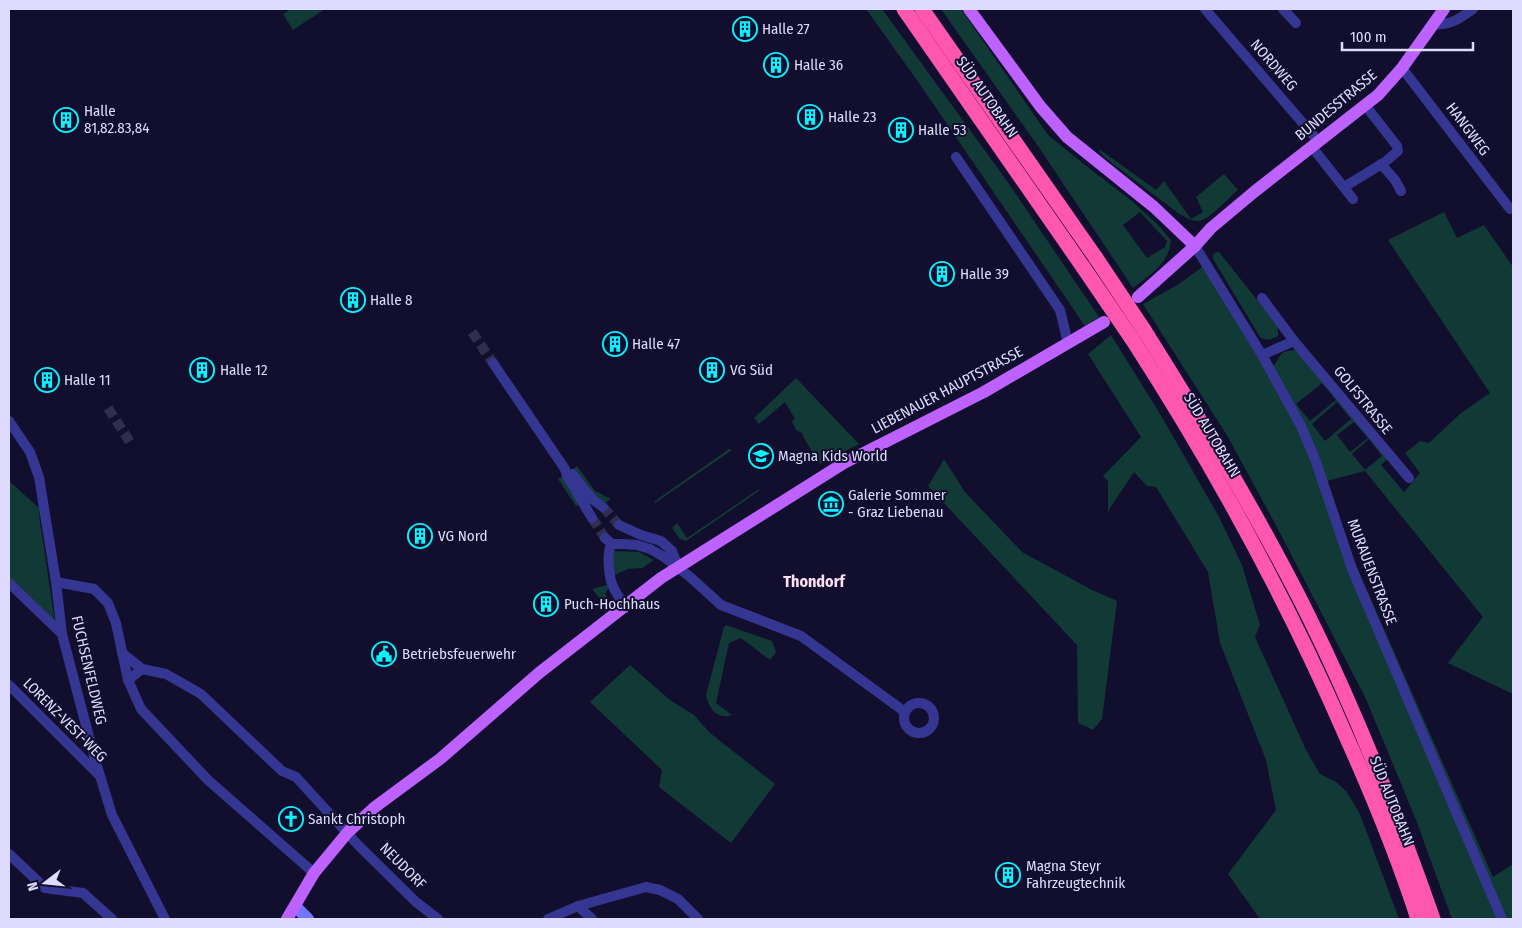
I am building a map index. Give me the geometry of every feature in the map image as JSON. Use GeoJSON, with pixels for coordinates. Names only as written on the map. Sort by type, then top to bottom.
{"type":"FeatureCollection","features":[{"type":"Feature","properties":{"kind":"highway","name":"SÜD AUTOBAHN"},"geometry":{"type":"LineString","coordinates":[[904,9],[1132,339],[1208,461],[1276,585],[1327,691],[1387,832],[1418,919]]}},
{"type":"Feature","properties":{"kind":"highway","name":"SÜD AUTOBAHN"},"geometry":{"type":"LineString","coordinates":[[922,9],[1144,330],[1208,432],[1253,511],[1308,616],[1373,759],[1434,919]]}},
{"type":"Feature","properties":{"kind":"main road"},"geometry":{"type":"LineString","coordinates":[[969,9],[1040,106],[1066,137],[1154,207],[1195,246],[1138,297]]}},
{"type":"Feature","properties":{"kind":"main road","name":"BUNDESSTRASSE"},"geometry":{"type":"LineString","coordinates":[[1195,246],[1212,228],[1254,192],[1378,95],[1402,68],[1444,9]]}},
{"type":"Feature","properties":{"kind":"main road","name":"LIEBENAUER HAUPTSTRASSE"},"geometry":{"type":"LineString","coordinates":[[286,919],[314,873],[348,832],[375,807],[440,760],[539,673],[625,605],[678,567],[844,463],[984,392],[1104,322]]}},
{"type":"Feature","properties":{"kind":"street","name":"NORDWEG"},"geometry":{"type":"LineString","coordinates":[[1205,9],[1316,144],[1353,200]]}},
{"type":"Feature","properties":{"kind":"street"},"geometry":{"type":"LineString","coordinates":[[1283,9],[1296,23]]}},
{"type":"Feature","properties":{"kind":"street"},"geometry":{"type":"LineString","coordinates":[[1434,25],[1451,23],[1473,9]]}},
{"type":"Feature","properties":{"kind":"street","name":"HANGWEG"},"geometry":{"type":"LineString","coordinates":[[1402,68],[1510,209]]}},
{"type":"Feature","properties":{"kind":"street"},"geometry":{"type":"LineString","coordinates":[[1344,187],[1398,151],[1397,146],[1365,105]]}},
{"type":"Feature","properties":{"kind":"street"},"geometry":{"type":"LineString","coordinates":[[956,158],[1060,310],[1068,343]]}},
{"type":"Feature","properties":{"kind":"street"},"geometry":{"type":"LineString","coordinates":[[1381,164],[1395,180],[1401,191]]}},
{"type":"Feature","properties":{"kind":"street","name":"MURAUENSTRASSE"},"geometry":{"type":"LineString","coordinates":[[1195,246],[1262,355],[1301,426],[1316,462],[1352,569],[1502,919]]}},
{"type":"Feature","properties":{"kind":"street","name":"GOLFSTRASSE"},"geometry":{"type":"LineString","coordinates":[[1262,298],[1294,342],[1408,478]]}},
{"type":"Feature","properties":{"kind":"street"},"geometry":{"type":"LineString","coordinates":[[1262,355],[1294,342]]}},
{"type":"Feature","properties":{"kind":"street"},"geometry":{"type":"LineString","coordinates":[[493,363],[565,469],[567,476],[592,518]]}},
{"type":"Feature","properties":{"kind":"street","name":"FUCHSENFELDWEG"},"geometry":{"type":"LineString","coordinates":[[9,421],[30,452],[39,477],[56,582],[62,634],[112,815],[165,919]]}},
{"type":"Feature","properties":{"kind":"street"},"geometry":{"type":"LineString","coordinates":[[565,469],[571,472],[593,500],[603,507]]}},
{"type":"Feature","properties":{"kind":"street"},"geometry":{"type":"LineString","coordinates":[[619,525],[641,535],[661,541],[672,551],[678,567]]}},
{"type":"Feature","properties":{"kind":"street"},"geometry":{"type":"LineString","coordinates":[[625,605],[612,586],[608,541],[650,549],[678,567],[725,608],[805,638],[905,712]]}},
{"type":"Feature","properties":{"kind":"street"},"geometry":{"type":"LineString","coordinates":[[56,582],[94,589],[108,603],[116,623],[128,680],[141,710],[208,780],[314,873]]}},
{"type":"Feature","properties":{"kind":"street"},"geometry":{"type":"LineString","coordinates":[[9,583],[62,634]]}},
{"type":"Feature","properties":{"kind":"street"},"geometry":{"type":"LineString","coordinates":[[122,653],[142,669],[166,674],[201,694],[282,771],[296,777],[348,832]]}},
{"type":"Feature","properties":{"kind":"street"},"geometry":{"type":"LineString","coordinates":[[128,680],[142,669]]}},
{"type":"Feature","properties":{"kind":"street","name":"LORENZ-VEST-WEG"},"geometry":{"type":"LineString","coordinates":[[9,685],[100,776]]}},
{"type":"Feature","properties":{"kind":"street","name":"NEUDORF"},"geometry":{"type":"LineString","coordinates":[[348,832],[359,846],[416,902],[438,919]]}},
{"type":"Feature","properties":{"kind":"street"},"geometry":{"type":"LineString","coordinates":[[9,854],[45,888],[83,893],[112,919]]}},
{"type":"Feature","properties":{"kind":"street"},"geometry":{"type":"LineString","coordinates":[[548,919],[578,906],[646,887],[660,890],[678,899],[698,919]]}},
{"type":"Feature","properties":{"kind":"street"},"geometry":{"type":"LineString","coordinates":[[295,906],[308,919]]}},
{"type":"Feature","properties":{"kind":"street"},"geometry":{"type":"LineString","coordinates":[[578,906],[592,919]]}},
{"type":"Feature","properties":{"kind":"green space"},"geometry":{"type":"Polygon","coordinates":[[[291,9],[325,9],[293,30],[283,14],[291,9]]]}},
{"type":"Feature","properties":{"kind":"green space"},"geometry":{"type":"Polygon","coordinates":[[[866,9],[882,9],[1007,181],[1099,317],[1085,326],[919,83],[866,9]]]}},
{"type":"Feature","properties":{"kind":"green space"},"geometry":{"type":"Polygon","coordinates":[[[941,9],[961,9],[1048,135],[1132,201],[1171,240],[1167,256],[1158,268],[1133,288],[1040,149],[941,9]],[[1140,212],[1123,225],[1147,258],[1165,247],[1167,241],[1140,212]]]}},
{"type":"Feature","properties":{"kind":"green space"},"geometry":{"type":"Polygon","coordinates":[[[1099,149],[1156,190],[1164,181],[1191,219],[1203,212],[1196,197],[1224,174],[1238,190],[1207,218],[1197,221],[1192,220],[1178,213],[1104,157],[1099,149]]]}},
{"type":"Feature","properties":{"kind":"green space"},"geometry":{"type":"Polygon","coordinates":[[[1444,212],[1457,238],[1484,225],[1513,267],[1513,694],[1448,663],[1483,617],[1365,471],[1323,482],[1355,563],[1493,877],[1513,864],[1513,919],[1452,919],[1416,820],[1366,699],[1228,437],[1143,304],[1179,284],[1206,264],[1271,370],[1284,352],[1301,350],[1390,457],[1381,465],[1404,492],[1420,473],[1405,453],[1420,441],[1429,443],[1461,413],[1490,393],[1388,240],[1444,212]],[[1322,383],[1296,404],[1310,421],[1336,400],[1322,383]],[[1337,402],[1312,424],[1325,441],[1351,419],[1337,402]],[[1354,422],[1337,435],[1350,452],[1368,438],[1354,422]],[[1369,439],[1352,454],[1365,470],[1382,456],[1369,439]]]}},
{"type":"Feature","properties":{"kind":"green space"},"geometry":{"type":"Polygon","coordinates":[[[1219,252],[1277,325],[1278,336],[1269,340],[1260,337],[1213,259],[1213,254],[1219,252]]]}},
{"type":"Feature","properties":{"kind":"green space"},"geometry":{"type":"Polygon","coordinates":[[[1111,335],[1162,417],[1219,517],[1242,565],[1260,625],[1255,637],[1306,750],[1320,774],[1336,782],[1346,791],[1360,814],[1399,919],[1260,919],[1228,874],[1276,810],[1266,760],[1220,643],[1208,572],[1156,487],[1147,486],[1134,472],[1108,514],[1108,481],[1103,476],[1141,437],[1088,354],[1111,335]]]}},
{"type":"Feature","properties":{"kind":"green space"},"geometry":{"type":"Polygon","coordinates":[[[796,378],[859,444],[820,464],[802,433],[796,430],[792,421],[795,419],[785,402],[759,424],[754,418],[796,378]]]}},
{"type":"Feature","properties":{"kind":"green space"},"geometry":{"type":"Polygon","coordinates":[[[729,449],[732,450],[655,503],[655,501],[729,449]]]}},
{"type":"Feature","properties":{"kind":"green space"},"geometry":{"type":"Polygon","coordinates":[[[944,459],[965,492],[1022,552],[1092,590],[1117,601],[1102,719],[1093,730],[1078,723],[1077,645],[928,486],[944,459]]]}},
{"type":"Feature","properties":{"kind":"green space"},"geometry":{"type":"Polygon","coordinates":[[[577,466],[595,491],[611,499],[605,503],[593,496],[572,470],[577,466]]]}},
{"type":"Feature","properties":{"kind":"green space"},"geometry":{"type":"Polygon","coordinates":[[[563,476],[575,495],[578,505],[576,506],[558,479],[563,476]]]}},
{"type":"Feature","properties":{"kind":"green space"},"geometry":{"type":"Polygon","coordinates":[[[9,481],[39,508],[55,622],[9,577],[9,481]]]}},
{"type":"Feature","properties":{"kind":"green space"},"geometry":{"type":"Polygon","coordinates":[[[759,489],[759,491],[686,541],[680,539],[672,528],[677,523],[687,538],[759,489]]]}},
{"type":"Feature","properties":{"kind":"green space"},"geometry":{"type":"Polygon","coordinates":[[[613,551],[639,552],[654,560],[642,568],[628,569],[613,576],[613,551]]]}},
{"type":"Feature","properties":{"kind":"green space"},"geometry":{"type":"Polygon","coordinates":[[[607,585],[609,587],[605,594],[607,596],[604,603],[592,589],[607,585]]]}},
{"type":"Feature","properties":{"kind":"green space"},"geometry":{"type":"Polygon","coordinates":[[[726,625],[772,641],[776,652],[770,660],[741,638],[729,643],[716,703],[732,715],[722,716],[714,712],[709,705],[706,695],[726,625]]]}},
{"type":"Feature","properties":{"kind":"green space"},"geometry":{"type":"Polygon","coordinates":[[[630,665],[670,700],[694,715],[710,733],[775,784],[731,843],[659,787],[662,770],[590,702],[630,665]]]}},
{"type":"Feature","properties":{"kind":"tunnel"},"geometry":{"type":"LineString","coordinates":[[472,332],[493,363]]}},
{"type":"Feature","properties":{"kind":"tunnel"},"geometry":{"type":"LineString","coordinates":[[108,408],[130,442]]}},
{"type":"Feature","properties":{"kind":"tunnel"},"geometry":{"type":"LineString","coordinates":[[603,507],[619,525]]}},
{"type":"Feature","properties":{"kind":"tunnel"},"geometry":{"type":"LineString","coordinates":[[592,518],[605,538]]}},
{"type":"Feature","properties":{"kind":"place","name":"Halle 27"},"geometry":{"type":"Point","coordinates":[745,29]}},
{"type":"Feature","properties":{"kind":"place","name":"Halle 36"},"geometry":{"type":"Point","coordinates":[776,65]}},
{"type":"Feature","properties":{"kind":"place","name":"Halle 23"},"geometry":{"type":"Point","coordinates":[810,117]}},
{"type":"Feature","properties":{"kind":"place","name":"Halle 81,82.83,84"},"geometry":{"type":"Point","coordinates":[66,120]}},
{"type":"Feature","properties":{"kind":"place","name":"Halle 53"},"geometry":{"type":"Point","coordinates":[901,130]}},
{"type":"Feature","properties":{"kind":"place","name":"Halle 39"},"geometry":{"type":"Point","coordinates":[942,274]}},
{"type":"Feature","properties":{"kind":"place","name":"Halle 8"},"geometry":{"type":"Point","coordinates":[353,300]}},
{"type":"Feature","properties":{"kind":"place","name":"Halle 47"},"geometry":{"type":"Point","coordinates":[615,344]}},
{"type":"Feature","properties":{"kind":"place","name":"Halle 12"},"geometry":{"type":"Point","coordinates":[202,370]}},
{"type":"Feature","properties":{"kind":"place","name":"VG Süd"},"geometry":{"type":"Point","coordinates":[712,370]}},
{"type":"Feature","properties":{"kind":"place","name":"Halle 11"},"geometry":{"type":"Point","coordinates":[47,380]}},
{"type":"Feature","properties":{"kind":"place","name":"Magna Kids World"},"geometry":{"type":"Point","coordinates":[761,456]}},
{"type":"Feature","properties":{"kind":"place","name":"Galerie Sommer - Graz Liebenau"},"geometry":{"type":"Point","coordinates":[831,504]}},
{"type":"Feature","properties":{"kind":"place","name":"VG Nord"},"geometry":{"type":"Point","coordinates":[420,536]}},
{"type":"Feature","properties":{"kind":"place","name":"Puch-Hochhaus"},"geometry":{"type":"Point","coordinates":[546,604]}},
{"type":"Feature","properties":{"kind":"place","name":"Betriebsfeuerwehr"},"geometry":{"type":"Point","coordinates":[384,654]}},
{"type":"Feature","properties":{"kind":"place","name":"Sankt Christoph"},"geometry":{"type":"Point","coordinates":[291,819]}},
{"type":"Feature","properties":{"kind":"place","name":"Magna Steyr Fahrzeugtechnik"},"geometry":{"type":"Point","coordinates":[1008,875]}},
{"type":"Feature","properties":{"kind":"district","name":"Thondorf"},"geometry":{"type":"Point","coordinates":[814,581]}}]}
